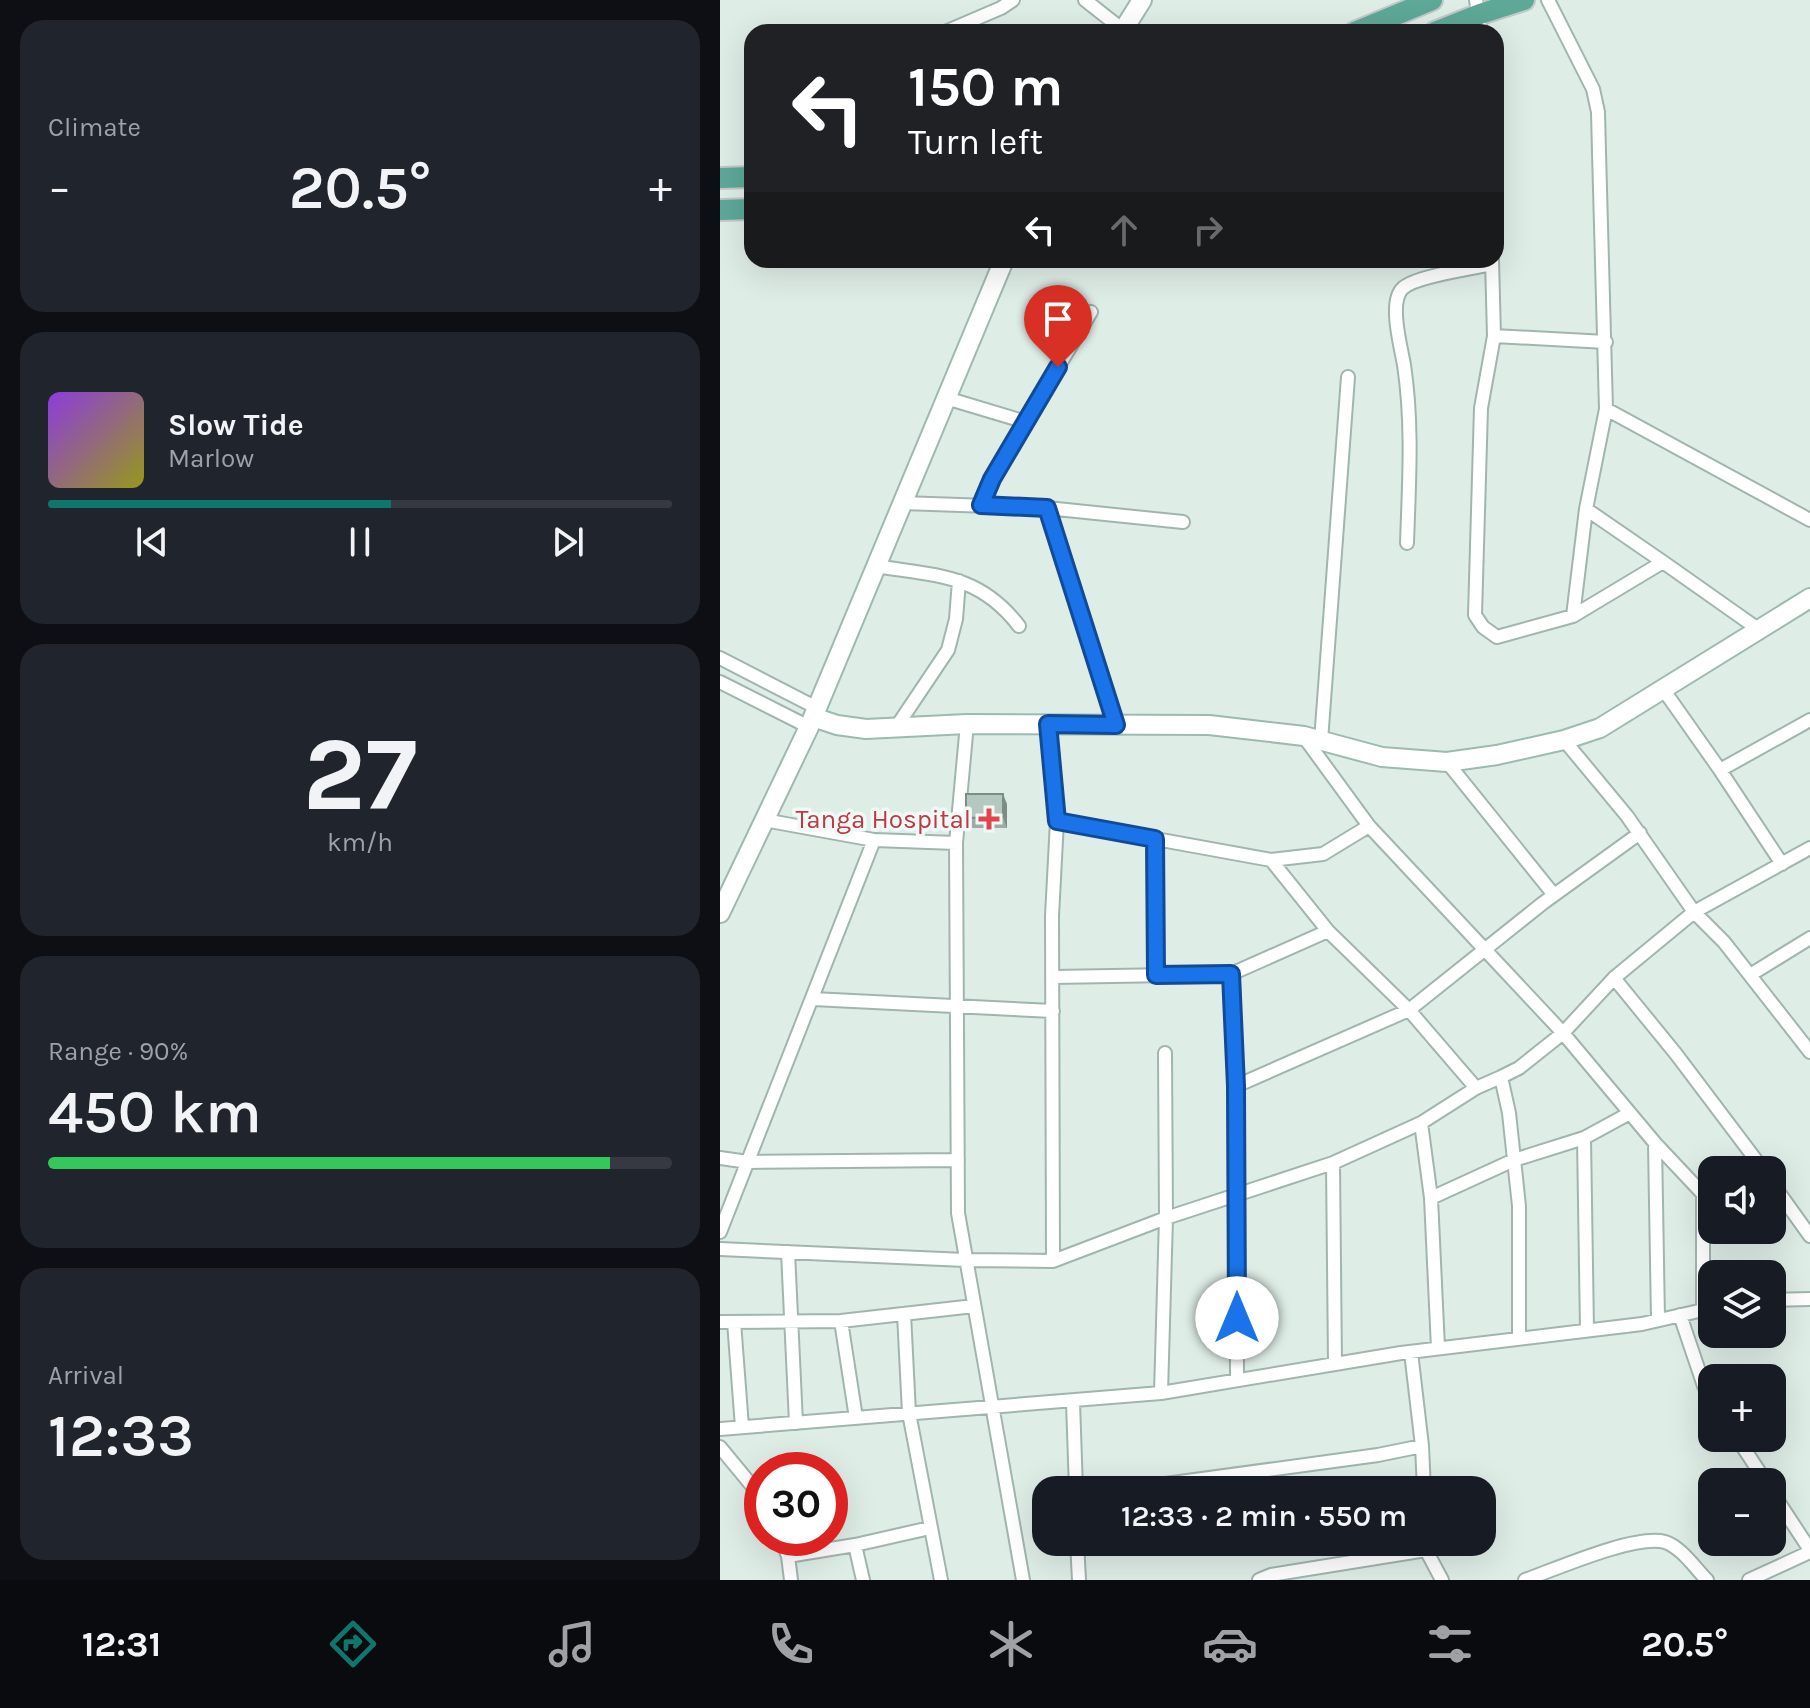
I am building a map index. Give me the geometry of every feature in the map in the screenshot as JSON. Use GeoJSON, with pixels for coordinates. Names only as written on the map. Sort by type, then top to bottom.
{"type":"FeatureCollection","features":[{"type":"Feature","properties":{"kind":"main road"},"geometry":{"type":"LineString","coordinates":[[1374,24],[1432,0]]}},
{"type":"Feature","properties":{"kind":"main road"},"geometry":{"type":"LineString","coordinates":[[1456,24],[1524,0]]}},
{"type":"Feature","properties":{"kind":"main road"},"geometry":{"type":"LineString","coordinates":[[720,178],[744,177]]}},
{"type":"Feature","properties":{"kind":"main road"},"geometry":{"type":"LineString","coordinates":[[720,210],[744,209]]}},
{"type":"Feature","properties":{"kind":"street"},"geometry":{"type":"LineString","coordinates":[[964,24],[1013,0]]}},
{"type":"Feature","properties":{"kind":"street"},"geometry":{"type":"LineString","coordinates":[[1085,0],[1114,24]]}},
{"type":"Feature","properties":{"kind":"street"},"geometry":{"type":"LineString","coordinates":[[1127,24],[1142,0]]}},
{"type":"Feature","properties":{"kind":"street"},"geometry":{"type":"LineString","coordinates":[[1548,0],[1583,66],[1598,112],[1606,409],[1586,509],[1573,616]]}},
{"type":"Feature","properties":{"kind":"street"},"geometry":{"type":"LineString","coordinates":[[720,913],[813,718],[1001,268]]}},
{"type":"Feature","properties":{"kind":"street"},"geometry":{"type":"LineString","coordinates":[[1407,543],[1410,422],[1398,332],[1397,297],[1404,287],[1420,280],[1468,268]]}},
{"type":"Feature","properties":{"kind":"street"},"geometry":{"type":"LineString","coordinates":[[1492,268],[1494,336],[1481,408],[1475,615],[1483,627],[1497,637],[1573,616],[1663,562]]}},
{"type":"Feature","properties":{"kind":"street"},"geometry":{"type":"LineString","coordinates":[[981,505],[992,479],[1091,312]]}},
{"type":"Feature","properties":{"kind":"street"},"geometry":{"type":"LineString","coordinates":[[1494,336],[1606,342]]}},
{"type":"Feature","properties":{"kind":"street"},"geometry":{"type":"LineString","coordinates":[[1348,377],[1312,738],[1369,826],[1563,1033],[1655,1143],[1698,1182]]}},
{"type":"Feature","properties":{"kind":"street"},"geometry":{"type":"LineString","coordinates":[[946,398],[1026,422]]}},
{"type":"Feature","properties":{"kind":"street"},"geometry":{"type":"LineString","coordinates":[[1606,409],[1810,520]]}},
{"type":"Feature","properties":{"kind":"street"},"geometry":{"type":"LineString","coordinates":[[902,503],[1047,508],[1183,522]]}},
{"type":"Feature","properties":{"kind":"street"},"geometry":{"type":"LineString","coordinates":[[1047,508],[1116,725]]}},
{"type":"Feature","properties":{"kind":"street"},"geometry":{"type":"LineString","coordinates":[[1586,509],[1758,629]]}},
{"type":"Feature","properties":{"kind":"street"},"geometry":{"type":"LineString","coordinates":[[876,566],[959,581],[992,596],[1019,626]]}},
{"type":"Feature","properties":{"kind":"street"},"geometry":{"type":"LineString","coordinates":[[895,729],[948,650],[956,619],[959,581]]}},
{"type":"Feature","properties":{"kind":"street"},"geometry":{"type":"LineString","coordinates":[[720,682],[837,725],[895,729],[967,724],[1209,725],[1312,738],[1382,757],[1447,762],[1497,755],[1564,740],[1600,728],[1810,598]]}},
{"type":"Feature","properties":{"kind":"street"},"geometry":{"type":"LineString","coordinates":[[720,658],[813,718]]}},
{"type":"Feature","properties":{"kind":"street"},"geometry":{"type":"LineString","coordinates":[[1663,689],[1782,864]]}},
{"type":"Feature","properties":{"kind":"street"},"geometry":{"type":"LineString","coordinates":[[1720,770],[1810,720]]}},
{"type":"Feature","properties":{"kind":"street"},"geometry":{"type":"LineString","coordinates":[[967,724],[956,843],[958,1213],[1023,1580]]}},
{"type":"Feature","properties":{"kind":"street"},"geometry":{"type":"LineString","coordinates":[[1048,724],[1057,821],[1052,916],[1053,1261]]}},
{"type":"Feature","properties":{"kind":"street"},"geometry":{"type":"LineString","coordinates":[[1564,740],[1640,833],[1694,912],[1724,942],[1808,1045]]}},
{"type":"Feature","properties":{"kind":"street"},"geometry":{"type":"LineString","coordinates":[[1447,762],[1554,895]]}},
{"type":"Feature","properties":{"kind":"street"},"geometry":{"type":"LineString","coordinates":[[764,820],[874,840],[956,843]]}},
{"type":"Feature","properties":{"kind":"street"},"geometry":{"type":"LineString","coordinates":[[1057,821],[1271,860],[1323,854],[1369,826]]}},
{"type":"Feature","properties":{"kind":"street"},"geometry":{"type":"LineString","coordinates":[[1236,1086],[1409,1010],[1554,895],[1640,833]]}},
{"type":"Feature","properties":{"kind":"street"},"geometry":{"type":"LineString","coordinates":[[1155,839],[1156,975]]}},
{"type":"Feature","properties":{"kind":"street"},"geometry":{"type":"LineString","coordinates":[[720,1232],[874,840]]}},
{"type":"Feature","properties":{"kind":"street"},"geometry":{"type":"LineString","coordinates":[[720,1249],[1053,1261],[1236,1193],[1333,1163],[1421,1123],[1476,1088],[1519,1068],[1563,1033],[1614,978],[1694,912],[1810,848]]}},
{"type":"Feature","properties":{"kind":"street"},"geometry":{"type":"LineString","coordinates":[[1271,860],[1328,931],[1409,1010],[1476,1088]]}},
{"type":"Feature","properties":{"kind":"street"},"geometry":{"type":"LineString","coordinates":[[1053,977],[1231,974],[1328,931]]}},
{"type":"Feature","properties":{"kind":"street"},"geometry":{"type":"LineString","coordinates":[[1750,975],[1810,938]]}},
{"type":"Feature","properties":{"kind":"street"},"geometry":{"type":"LineString","coordinates":[[1231,974],[1236,1086],[1237,1380]]}},
{"type":"Feature","properties":{"kind":"street"},"geometry":{"type":"LineString","coordinates":[[1614,978],[1686,1066],[1752,1156]]}},
{"type":"Feature","properties":{"kind":"street"},"geometry":{"type":"LineString","coordinates":[[813,999],[1053,1011]]}},
{"type":"Feature","properties":{"kind":"street"},"geometry":{"type":"LineString","coordinates":[[1161,1393],[1166,1218],[1165,1053]]}},
{"type":"Feature","properties":{"kind":"street"},"geometry":{"type":"LineString","coordinates":[[1501,1077],[1519,1206],[1519,1338]]}},
{"type":"Feature","properties":{"kind":"street"},"geometry":{"type":"LineString","coordinates":[[1431,1198],[1514,1160],[1584,1138],[1630,1113]]}},
{"type":"Feature","properties":{"kind":"street"},"geometry":{"type":"LineString","coordinates":[[1421,1123],[1431,1198],[1438,1348]]}},
{"type":"Feature","properties":{"kind":"street"},"geometry":{"type":"LineString","coordinates":[[1584,1138],[1587,1330]]}},
{"type":"Feature","properties":{"kind":"street"},"geometry":{"type":"LineString","coordinates":[[1655,1143],[1658,1320]]}},
{"type":"Feature","properties":{"kind":"street"},"geometry":{"type":"LineString","coordinates":[[720,1158],[748,1162],[958,1160]]}},
{"type":"Feature","properties":{"kind":"street"},"geometry":{"type":"LineString","coordinates":[[1333,1163],[1335,1364]]}},
{"type":"Feature","properties":{"kind":"street"},"geometry":{"type":"LineString","coordinates":[[1786,1203],[1810,1236]]}},
{"type":"Feature","properties":{"kind":"street"},"geometry":{"type":"LineString","coordinates":[[788,1252],[796,1423]]}},
{"type":"Feature","properties":{"kind":"street"},"geometry":{"type":"LineString","coordinates":[[1786,1300],[1810,1299]]}},
{"type":"Feature","properties":{"kind":"street"},"geometry":{"type":"LineString","coordinates":[[720,1322],[841,1321],[974,1306]]}},
{"type":"Feature","properties":{"kind":"street"},"geometry":{"type":"LineString","coordinates":[[720,1429],[1161,1393],[1438,1348],[1658,1320],[1698,1311]]}},
{"type":"Feature","properties":{"kind":"street"},"geometry":{"type":"LineString","coordinates":[[904,1314],[909,1413],[941,1580]]}},
{"type":"Feature","properties":{"kind":"street"},"geometry":{"type":"LineString","coordinates":[[1680,1315],[1698,1368]]}},
{"type":"Feature","properties":{"kind":"street"},"geometry":{"type":"LineString","coordinates":[[841,1321],[856,1418]]}},
{"type":"Feature","properties":{"kind":"street"},"geometry":{"type":"LineString","coordinates":[[734,1322],[742,1427]]}},
{"type":"Feature","properties":{"kind":"street"},"geometry":{"type":"LineString","coordinates":[[1411,1352],[1423,1476]]}},
{"type":"Feature","properties":{"kind":"street"},"geometry":{"type":"LineString","coordinates":[[1073,1402],[1076,1476]]}},
{"type":"Feature","properties":{"kind":"street"},"geometry":{"type":"LineString","coordinates":[[1224,1476],[1422,1446]]}},
{"type":"Feature","properties":{"kind":"street"},"geometry":{"type":"LineString","coordinates":[[720,1447],[744,1476]]}},
{"type":"Feature","properties":{"kind":"street"},"geometry":{"type":"LineString","coordinates":[[1749,1580],[1810,1551],[1786,1514]]}},
{"type":"Feature","properties":{"kind":"street"},"geometry":{"type":"LineString","coordinates":[[848,1546],[930,1528]]}},
{"type":"Feature","properties":{"kind":"street"},"geometry":{"type":"LineString","coordinates":[[1525,1580],[1632,1543],[1663,1541],[1675,1547],[1707,1580]]}},
{"type":"Feature","properties":{"kind":"street"},"geometry":{"type":"LineString","coordinates":[[855,1545],[863,1580]]}},
{"type":"Feature","properties":{"kind":"street"},"geometry":{"type":"LineString","coordinates":[[788,1556],[791,1580]]}},
{"type":"Feature","properties":{"kind":"street"},"geometry":{"type":"LineString","coordinates":[[1078,1556],[1079,1580]]}},
{"type":"Feature","properties":{"kind":"street"},"geometry":{"type":"LineString","coordinates":[[1259,1580],[1271,1575],[1373,1556]]}},
{"type":"Feature","properties":{"kind":"street"},"geometry":{"type":"LineString","coordinates":[[1431,1556],[1442,1580]]}},
{"type":"Feature","properties":{"kind":"building"},"geometry":{"type":"Polygon","coordinates":[[[966,794],[1003,794],[1003,817],[966,818],[966,794]]]}},
{"type":"Feature","properties":{"kind":"place","name":"Tanga Hospital"},"geometry":{"type":"Point","coordinates":[989,819]}},
{"type":"Feature","properties":{"kind":"route"},"geometry":{"type":"LineString","coordinates":[[1058,367],[992,479],[981,505],[1047,508],[1116,725],[1048,724],[1057,821],[1155,839],[1156,975],[1231,974],[1236,1086],[1237,1318]]}}]}
